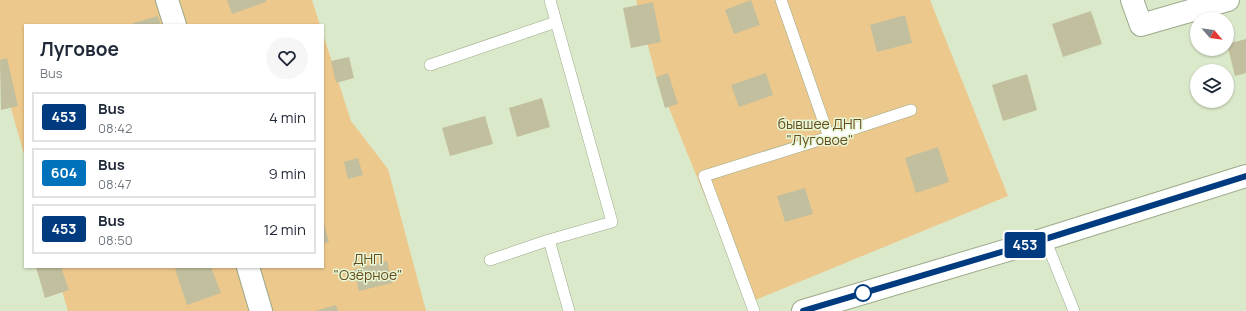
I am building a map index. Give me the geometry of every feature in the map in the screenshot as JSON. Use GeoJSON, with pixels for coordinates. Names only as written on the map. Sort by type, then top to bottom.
{"type":"FeatureCollection","features":[{"type":"Feature","properties":{"kind":"street"},"geometry":{"type":"LineString","coordinates":[[167,0],[175,24]]}},
{"type":"Feature","properties":{"kind":"street"},"geometry":{"type":"LineString","coordinates":[[1132,0],[1141,25],[1228,0]]}},
{"type":"Feature","properties":{"kind":"street"},"geometry":{"type":"LineString","coordinates":[[803,311],[1045,239],[1246,176]]}},
{"type":"Feature","properties":{"kind":"street"},"geometry":{"type":"LineString","coordinates":[[248,268],[261,311]]}},
{"type":"Feature","properties":{"kind":"lane"},"geometry":{"type":"LineString","coordinates":[[490,260],[549,240],[612,222],[550,0]]}},
{"type":"Feature","properties":{"kind":"lane"},"geometry":{"type":"LineString","coordinates":[[782,0],[829,137]]}},
{"type":"Feature","properties":{"kind":"lane"},"geometry":{"type":"LineString","coordinates":[[430,65],[556,22]]}},
{"type":"Feature","properties":{"kind":"lane"},"geometry":{"type":"LineString","coordinates":[[754,311],[704,176],[911,110]]}},
{"type":"Feature","properties":{"kind":"lane"},"geometry":{"type":"LineString","coordinates":[[1045,239],[1074,311]]}},
{"type":"Feature","properties":{"kind":"lane"},"geometry":{"type":"LineString","coordinates":[[549,240],[569,311]]}},
{"type":"Feature","properties":{"kind":"green space"},"geometry":{"type":"Polygon","coordinates":[[[0,0],[312,0],[320,24],[24,24],[24,154],[0,69],[0,0]]]}},
{"type":"Feature","properties":{"kind":"green space","name":"бывшее ДНП \"Луговое\""},"geometry":{"type":"Polygon","coordinates":[[[636,0],[930,0],[1008,196],[748,303],[656,76],[636,0]]]}},
{"type":"Feature","properties":{"kind":"green space","name":"ДНП \"Озёрное\""},"geometry":{"type":"Polygon","coordinates":[[[324,37],[351,121],[388,169],[426,311],[68,311],[55,268],[324,268],[324,37]]]}},
{"type":"Feature","properties":{"kind":"building"},"geometry":{"type":"Polygon","coordinates":[[[227,0],[266,0],[266,2],[232,14],[227,0]]]}},
{"type":"Feature","properties":{"kind":"building"},"geometry":{"type":"Polygon","coordinates":[[[751,0],[760,25],[734,34],[725,10],[751,0]]]}},
{"type":"Feature","properties":{"kind":"building"},"geometry":{"type":"Polygon","coordinates":[[[653,2],[661,42],[631,48],[623,8],[653,2]]]}},
{"type":"Feature","properties":{"kind":"building"},"geometry":{"type":"Polygon","coordinates":[[[1091,11],[1102,44],[1063,57],[1052,24],[1091,11]]]}},
{"type":"Feature","properties":{"kind":"building"},"geometry":{"type":"Polygon","coordinates":[[[905,15],[912,43],[877,52],[870,25],[905,15]]]}},
{"type":"Feature","properties":{"kind":"building"},"geometry":{"type":"Polygon","coordinates":[[[158,16],[161,24],[134,24],[158,16]]]}},
{"type":"Feature","properties":{"kind":"building"},"geometry":{"type":"Polygon","coordinates":[[[1246,39],[1246,73],[1235,76],[1234,64],[1232,64],[1230,56],[1234,56],[1234,42],[1246,39]]]}},
{"type":"Feature","properties":{"kind":"building"},"geometry":{"type":"Polygon","coordinates":[[[349,57],[354,78],[336,83],[331,61],[349,57]]]}},
{"type":"Feature","properties":{"kind":"building"},"geometry":{"type":"Polygon","coordinates":[[[7,58],[18,106],[1,110],[0,60],[7,58]]]}},
{"type":"Feature","properties":{"kind":"building"},"geometry":{"type":"Polygon","coordinates":[[[668,73],[678,104],[665,108],[656,77],[668,73]]]}},
{"type":"Feature","properties":{"kind":"building"},"geometry":{"type":"Polygon","coordinates":[[[766,73],[773,95],[739,107],[731,85],[766,73]]]}},
{"type":"Feature","properties":{"kind":"building"},"geometry":{"type":"Polygon","coordinates":[[[1027,74],[1037,110],[1003,121],[992,85],[1027,74]]]}},
{"type":"Feature","properties":{"kind":"building"},"geometry":{"type":"Polygon","coordinates":[[[542,98],[550,127],[517,137],[509,108],[542,98]]]}},
{"type":"Feature","properties":{"kind":"building"},"geometry":{"type":"Polygon","coordinates":[[[485,116],[493,144],[450,156],[442,128],[485,116]]]}},
{"type":"Feature","properties":{"kind":"building"},"geometry":{"type":"Polygon","coordinates":[[[938,147],[949,182],[916,193],[905,158],[938,147]]]}},
{"type":"Feature","properties":{"kind":"building"},"geometry":{"type":"Polygon","coordinates":[[[358,158],[363,175],[348,179],[344,162],[358,158]]]}},
{"type":"Feature","properties":{"kind":"building"},"geometry":{"type":"Polygon","coordinates":[[[805,188],[813,214],[785,222],[777,196],[805,188]]]}},
{"type":"Feature","properties":{"kind":"building"},"geometry":{"type":"Polygon","coordinates":[[[324,224],[329,242],[324,244],[324,224]]]}},
{"type":"Feature","properties":{"kind":"building"},"geometry":{"type":"Polygon","coordinates":[[[387,261],[392,283],[359,291],[354,269],[387,261]]]}},
{"type":"Feature","properties":{"kind":"building"},"geometry":{"type":"Polygon","coordinates":[[[36,268],[61,268],[69,290],[45,298],[36,268]]]}},
{"type":"Feature","properties":{"kind":"building"},"geometry":{"type":"Polygon","coordinates":[[[211,268],[221,293],[187,305],[175,269],[211,268]]]}},
{"type":"Feature","properties":{"kind":"building"},"geometry":{"type":"Polygon","coordinates":[[[336,305],[338,311],[315,311],[336,305]]]}},
{"type":"Feature","properties":{"kind":"bus line","name":"453"},"geometry":{"type":"LineString","coordinates":[[803,311],[1045,239],[1246,176]]}}]}
